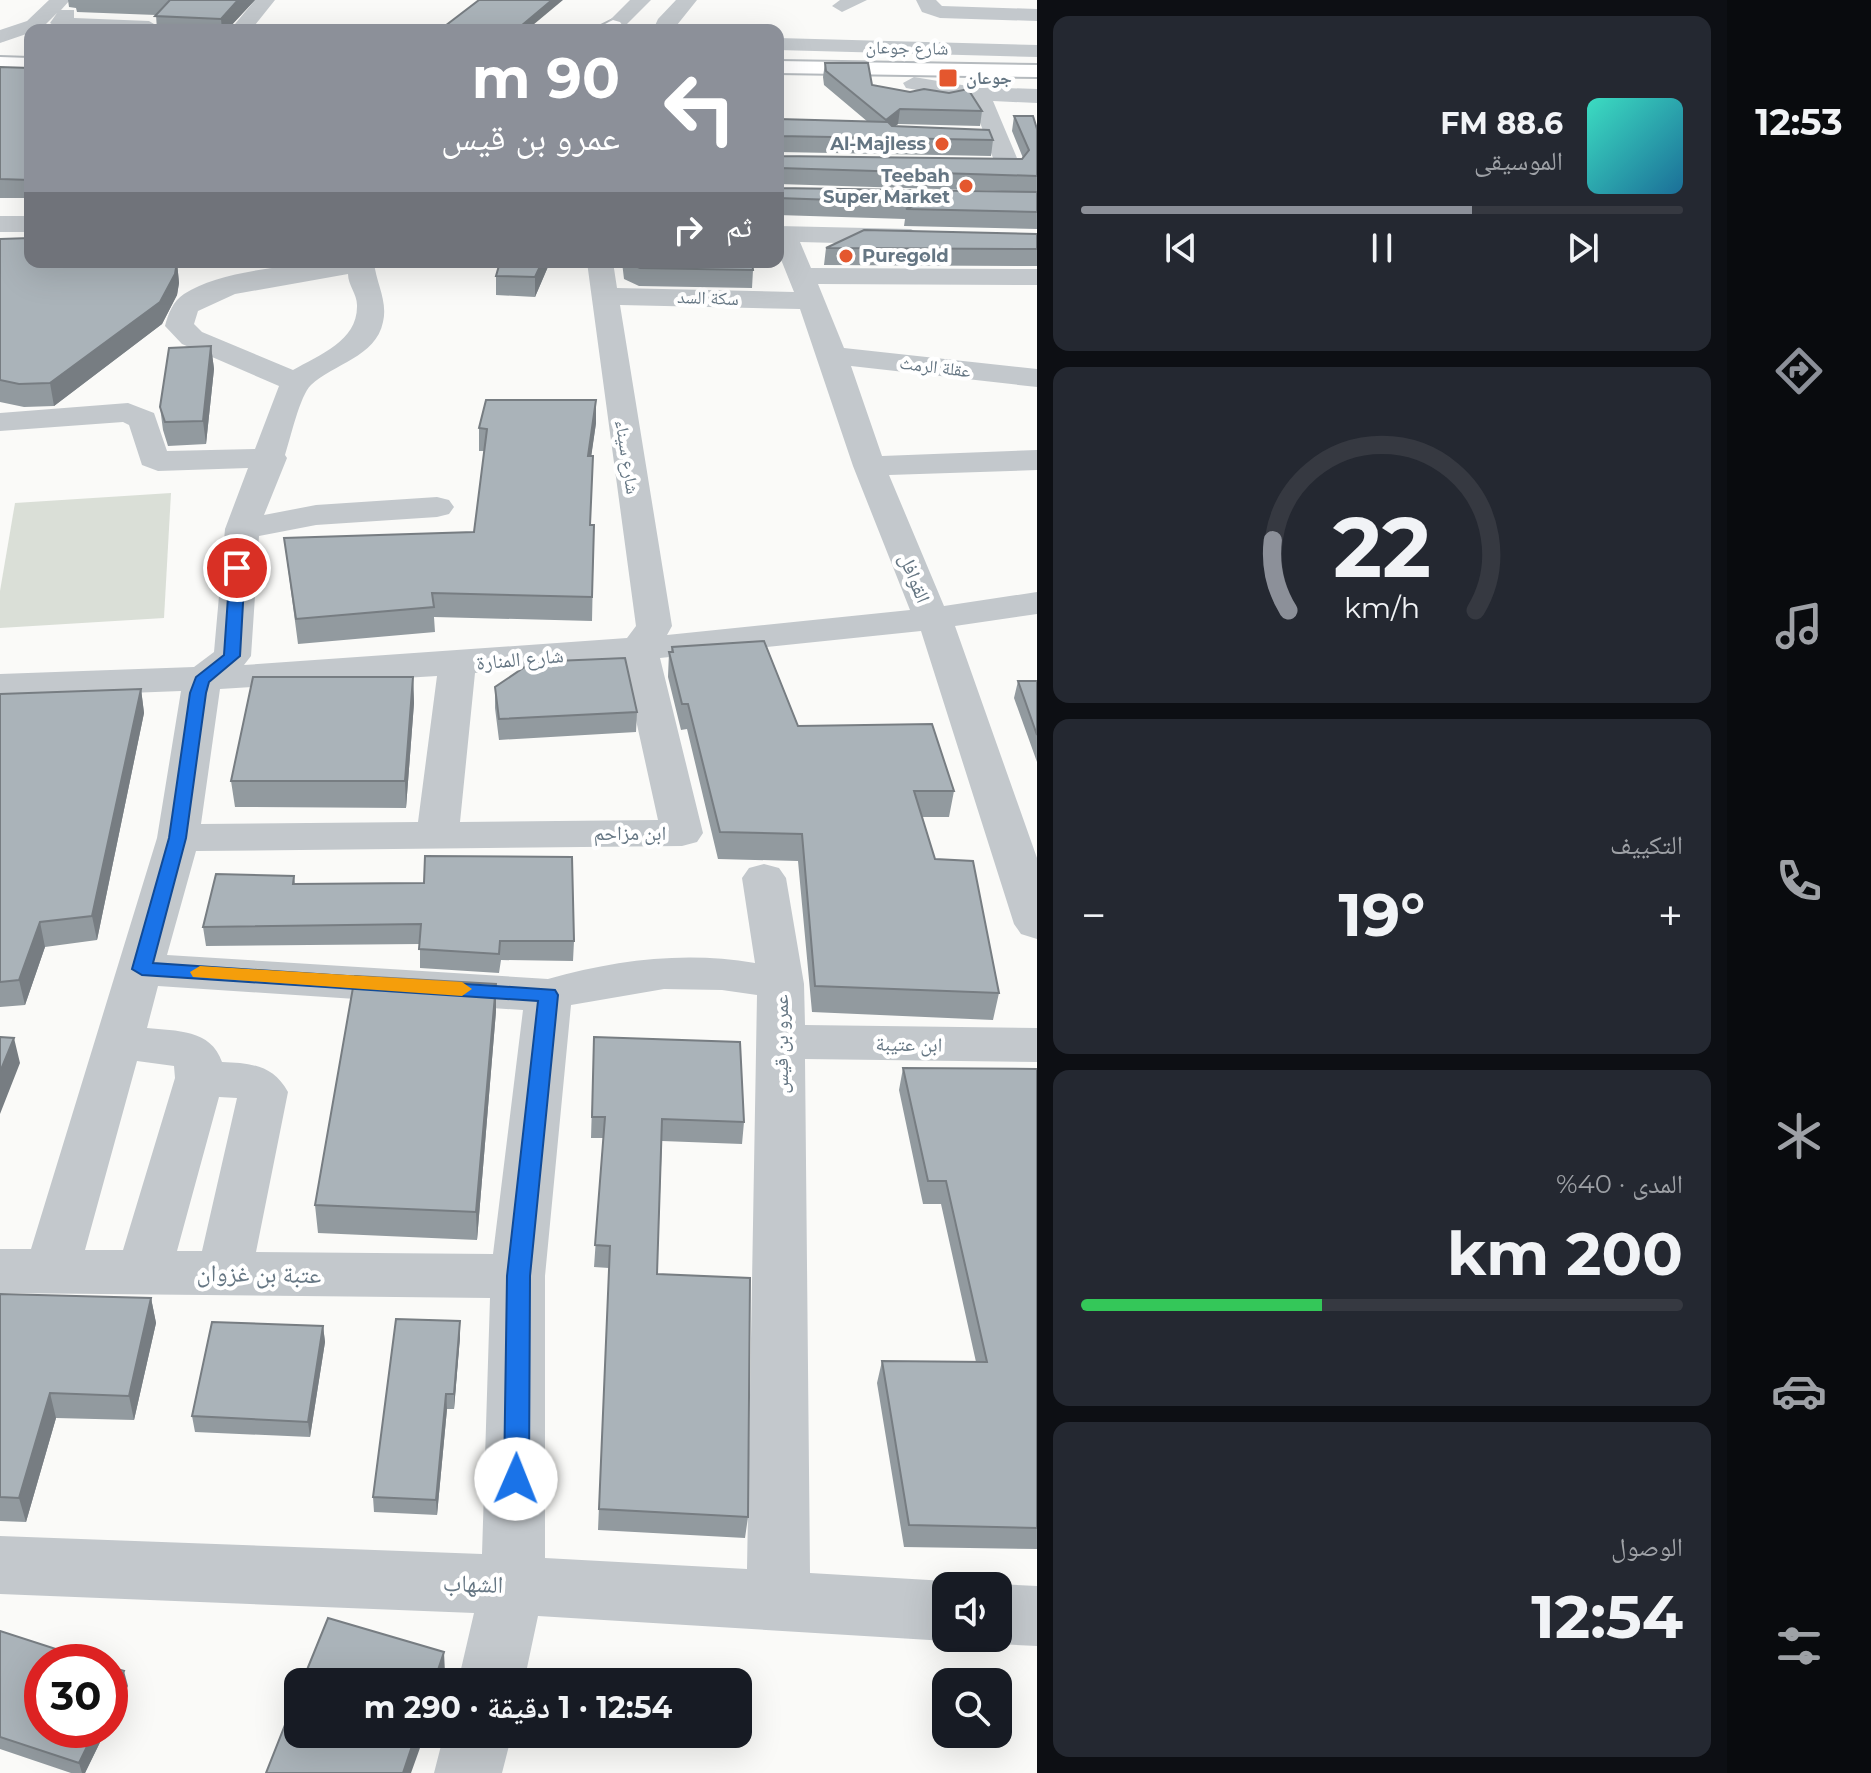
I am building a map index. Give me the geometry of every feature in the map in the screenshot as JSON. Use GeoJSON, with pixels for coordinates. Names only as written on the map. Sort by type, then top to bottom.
{"type":"FeatureCollection","features":[{"type":"Feature","properties":{"kind":"main road"},"geometry":{"type":"LineString","coordinates":[[0,48],[24,48]]}},
{"type":"Feature","properties":{"kind":"main road"},"geometry":{"type":"LineString","coordinates":[[959,65],[1037,51]]}},
{"type":"Feature","properties":{"kind":"main road"},"geometry":{"type":"LineString","coordinates":[[0,63],[24,64]]}},
{"type":"Feature","properties":{"kind":"main road"},"geometry":{"type":"LineString","coordinates":[[784,65],[959,65],[1037,69]]}},
{"type":"Feature","properties":{"kind":"main road"},"geometry":{"type":"LineString","coordinates":[[784,65],[1037,69]]}},
{"type":"Feature","properties":{"kind":"main road"},"geometry":{"type":"LineString","coordinates":[[784,80],[1037,86]]}},
{"type":"Feature","properties":{"kind":"street"},"geometry":{"type":"LineString","coordinates":[[245,24],[265,0]]}},
{"type":"Feature","properties":{"kind":"street"},"geometry":{"type":"LineString","coordinates":[[611,24],[641,0]]}},
{"type":"Feature","properties":{"kind":"street"},"geometry":{"type":"LineString","coordinates":[[648,24],[670,0]]}},
{"type":"Feature","properties":{"kind":"street"},"geometry":{"type":"LineString","coordinates":[[665,24],[687,0]]}},
{"type":"Feature","properties":{"kind":"street"},"geometry":{"type":"LineString","coordinates":[[1037,2],[926,0],[929,8],[940,12],[1037,15]]}},
{"type":"Feature","properties":{"kind":"street"},"geometry":{"type":"LineString","coordinates":[[64,7],[60,23],[82,24]]}},
{"type":"Feature","properties":{"kind":"street"},"geometry":{"type":"LineString","coordinates":[[43,24],[64,7]]}},
{"type":"Feature","properties":{"kind":"street"},"geometry":{"type":"LineString","coordinates":[[0,38],[24,33]]}},
{"type":"Feature","properties":{"kind":"street","name":"شارع جوعان"},"geometry":{"type":"LineString","coordinates":[[784,44],[1037,51]]}},
{"type":"Feature","properties":{"kind":"street"},"geometry":{"type":"LineString","coordinates":[[0,73],[24,73]]}},
{"type":"Feature","properties":{"kind":"street"},"geometry":{"type":"LineString","coordinates":[[914,83],[974,94],[1026,96]]}},
{"type":"Feature","properties":{"kind":"street"},"geometry":{"type":"LineString","coordinates":[[974,94],[1027,186]]}},
{"type":"Feature","properties":{"kind":"street"},"geometry":{"type":"LineString","coordinates":[[994,128],[1001,105],[1026,96]]}},
{"type":"Feature","properties":{"kind":"street"},"geometry":{"type":"LineString","coordinates":[[969,135],[994,128]]}},
{"type":"Feature","properties":{"kind":"street"},"geometry":{"type":"LineString","coordinates":[[980,166],[1027,186]]}},
{"type":"Feature","properties":{"kind":"street"},"geometry":{"type":"LineString","coordinates":[[1000,199],[1027,186]]}},
{"type":"Feature","properties":{"kind":"street"},"geometry":{"type":"LineString","coordinates":[[0,224],[24,224]]}},
{"type":"Feature","properties":{"kind":"street"},"geometry":{"type":"LineString","coordinates":[[784,234],[930,237]]}},
{"type":"Feature","properties":{"kind":"street","name":"القوافل"},"geometry":{"type":"LineString","coordinates":[[784,241],[833,355],[869,466],[932,620],[942,634],[1037,924]]}},
{"type":"Feature","properties":{"kind":"street"},"geometry":{"type":"LineString","coordinates":[[295,382],[192,338],[179,326],[182,312],[194,300],[219,289],[333,268]]}},
{"type":"Feature","properties":{"kind":"street"},"geometry":{"type":"LineString","coordinates":[[52,1271],[178,838],[202,680],[232,656],[241,534],[271,458],[295,382],[352,348],[369,325],[371,301],[362,284],[360,268]]}},
{"type":"Feature","properties":{"kind":"street","name":"شارع سيناء"},"geometry":{"type":"LineString","coordinates":[[601,268],[606,403],[654,626],[639,648]]}},
{"type":"Feature","properties":{"kind":"street","name":"سكة السد"},"geometry":{"type":"LineString","coordinates":[[604,296],[1035,280]]}},
{"type":"Feature","properties":{"kind":"street","name":"عقلة الرمث"},"geometry":{"type":"LineString","coordinates":[[833,355],[1037,378]]}},
{"type":"Feature","properties":{"kind":"street"},"geometry":{"type":"LineString","coordinates":[[0,422],[128,412],[143,420],[153,458],[158,461],[271,458]]}},
{"type":"Feature","properties":{"kind":"street"},"geometry":{"type":"LineString","coordinates":[[869,466],[1037,460]]}},
{"type":"Feature","properties":{"kind":"street"},"geometry":{"type":"LineString","coordinates":[[241,534],[316,515],[437,507]]}},
{"type":"Feature","properties":{"kind":"street","name":"شارع المنارة"},"geometry":{"type":"LineString","coordinates":[[0,686],[202,680],[457,665],[932,620],[1037,603]]}},
{"type":"Feature","properties":{"kind":"street","name":"ابن مزاحم"},"geometry":{"type":"LineString","coordinates":[[178,838],[682,833],[639,648]]}},
{"type":"Feature","properties":{"kind":"street"},"geometry":{"type":"LineString","coordinates":[[438,834],[457,665]]}},
{"type":"Feature","properties":{"kind":"street"},"geometry":{"type":"LineString","coordinates":[[764,878],[781,984]]}},
{"type":"Feature","properties":{"kind":"street","name":"عمرو بن قيس"},"geometry":{"type":"LineString","coordinates":[[142,969],[548,995],[599,979],[704,970],[781,984],[778,1603]]}},
{"type":"Feature","properties":{"kind":"street"},"geometry":{"type":"LineString","coordinates":[[494,1668],[504,1626],[516,1536],[518,1276],[548,995]]}},
{"type":"Feature","properties":{"kind":"street"},"geometry":{"type":"LineString","coordinates":[[120,1042],[187,1050],[197,1058],[200,1078],[144,1273]]}},
{"type":"Feature","properties":{"kind":"street","name":"ابن عتيبة"},"geometry":{"type":"LineString","coordinates":[[782,1042],[1037,1045]]}},
{"type":"Feature","properties":{"kind":"street"},"geometry":{"type":"LineString","coordinates":[[200,1078],[249,1081],[263,1092],[224,1274]]}},
{"type":"Feature","properties":{"kind":"street","name":"عتبة بن غزوان"},"geometry":{"type":"LineString","coordinates":[[0,1271],[518,1276]]}},
{"type":"Feature","properties":{"kind":"street","name":"الشهاب"},"geometry":{"type":"LineString","coordinates":[[0,1565],[509,1585],[932,1610]]}},
{"type":"Feature","properties":{"kind":"street"},"geometry":{"type":"LineString","coordinates":[[1012,1615],[1037,1616]]}},
{"type":"Feature","properties":{"kind":"street"},"geometry":{"type":"LineString","coordinates":[[468,1773],[474,1748]]}},
{"type":"Feature","properties":{"kind":"shaded area"},"geometry":{"type":"Polygon","coordinates":[[[171,493],[164,618],[0,628],[0,591],[15,503],[171,493]]]}},
{"type":"Feature","properties":{"kind":"building"},"geometry":{"type":"Polygon","coordinates":[[[170,0],[238,0],[221,19],[155,16],[170,0]]]}},
{"type":"Feature","properties":{"kind":"building"},"geometry":{"type":"Polygon","coordinates":[[[479,0],[552,0],[523,24],[448,24],[479,0]]]}},
{"type":"Feature","properties":{"kind":"building"},"geometry":{"type":"Polygon","coordinates":[[[825,63],[868,63],[872,85],[910,92],[924,89],[949,93],[968,89],[982,111],[900,109],[886,120],[826,71],[825,63]]]}},
{"type":"Feature","properties":{"kind":"building"},"geometry":{"type":"Polygon","coordinates":[[[0,67],[24,68],[24,180],[0,179],[0,67]]]}},
{"type":"Feature","properties":{"kind":"building"},"geometry":{"type":"Polygon","coordinates":[[[1014,116],[1033,116],[1037,129],[1037,176],[784,168],[784,156],[1022,159],[1029,150],[1014,116]]]}},
{"type":"Feature","properties":{"kind":"building"},"geometry":{"type":"Polygon","coordinates":[[[784,119],[888,122],[892,126],[989,130],[993,140],[784,136],[784,119]]]}},
{"type":"Feature","properties":{"kind":"building"},"geometry":{"type":"Polygon","coordinates":[[[784,188],[1037,192],[1037,212],[906,209],[920,203],[784,198],[784,188]]]}},
{"type":"Feature","properties":{"kind":"building"},"geometry":{"type":"Polygon","coordinates":[[[864,230],[1037,234],[1037,249],[826,248],[864,230]]]}},
{"type":"Feature","properties":{"kind":"building"},"geometry":{"type":"Polygon","coordinates":[[[24,238],[24,268],[176,268],[175,274],[160,302],[50,383],[19,384],[0,380],[0,239],[24,238]]]}},
{"type":"Feature","properties":{"kind":"building"},"geometry":{"type":"Polygon","coordinates":[[[498,268],[539,268],[535,277],[496,276],[498,268]]]}},
{"type":"Feature","properties":{"kind":"building"},"geometry":{"type":"Polygon","coordinates":[[[640,268],[753,268],[753,270],[640,268]]]}},
{"type":"Feature","properties":{"kind":"building"},"geometry":{"type":"Polygon","coordinates":[[[211,346],[203,421],[165,422],[160,407],[169,348],[211,346]]]}},
{"type":"Feature","properties":{"kind":"building"},"geometry":{"type":"Polygon","coordinates":[[[486,400],[596,400],[588,456],[593,456],[590,525],[594,525],[592,597],[432,593],[434,607],[296,619],[284,538],[474,532],[487,429],[479,428],[486,400]]]}},
{"type":"Feature","properties":{"kind":"building"},"geometry":{"type":"Polygon","coordinates":[[[764,641],[798,726],[932,724],[954,791],[914,791],[935,859],[973,861],[999,993],[815,986],[802,834],[720,832],[688,704],[682,704],[669,652],[673,652],[672,647],[764,641]]]}},
{"type":"Feature","properties":{"kind":"building"},"geometry":{"type":"Polygon","coordinates":[[[625,658],[637,712],[499,719],[495,687],[532,662],[625,658]]]}},
{"type":"Feature","properties":{"kind":"building"},"geometry":{"type":"Polygon","coordinates":[[[253,677],[413,677],[405,781],[231,781],[253,677]]]}},
{"type":"Feature","properties":{"kind":"building"},"geometry":{"type":"Polygon","coordinates":[[[1018,681],[1037,681],[1037,735],[1018,681]]]}},
{"type":"Feature","properties":{"kind":"building"},"geometry":{"type":"Polygon","coordinates":[[[141,689],[92,916],[40,922],[19,980],[0,982],[0,694],[141,689]]]}},
{"type":"Feature","properties":{"kind":"building"},"geometry":{"type":"Polygon","coordinates":[[[425,856],[572,857],[574,941],[500,941],[499,954],[419,949],[421,924],[203,927],[216,874],[294,876],[293,884],[424,883],[425,856]]]}},
{"type":"Feature","properties":{"kind":"building"},"geometry":{"type":"Polygon","coordinates":[[[355,976],[496,984],[476,1212],[315,1205],[355,976]]]}},
{"type":"Feature","properties":{"kind":"building"},"geometry":{"type":"Polygon","coordinates":[[[0,1037],[14,1038],[0,1072],[0,1037]]]}},
{"type":"Feature","properties":{"kind":"building"},"geometry":{"type":"Polygon","coordinates":[[[594,1037],[740,1042],[744,1122],[662,1119],[657,1274],[750,1278],[748,1517],[599,1509],[610,1246],[595,1245],[605,1117],[592,1117],[594,1037]]]}},
{"type":"Feature","properties":{"kind":"building"},"geometry":{"type":"Polygon","coordinates":[[[903,1068],[1037,1069],[1037,1528],[909,1525],[882,1361],[987,1362],[946,1181],[928,1181],[903,1068]]]}},
{"type":"Feature","properties":{"kind":"building"},"geometry":{"type":"Polygon","coordinates":[[[0,1294],[151,1298],[129,1396],[50,1393],[19,1498],[0,1497],[0,1294]]]}},
{"type":"Feature","properties":{"kind":"building"},"geometry":{"type":"Polygon","coordinates":[[[396,1319],[460,1321],[454,1394],[446,1394],[436,1500],[373,1497],[396,1319]]]}},
{"type":"Feature","properties":{"kind":"building"},"geometry":{"type":"Polygon","coordinates":[[[212,1322],[323,1326],[308,1422],[192,1416],[212,1322]]]}},
{"type":"Feature","properties":{"kind":"building"},"geometry":{"type":"Polygon","coordinates":[[[328,1618],[444,1652],[439,1668],[308,1668],[328,1618]]]}},
{"type":"Feature","properties":{"kind":"building"},"geometry":{"type":"Polygon","coordinates":[[[0,1631],[40,1644],[24,1644],[24,1745],[0,1737],[0,1631]]]}},
{"type":"Feature","properties":{"kind":"building"},"geometry":{"type":"Polygon","coordinates":[[[284,1727],[284,1748],[411,1748],[403,1773],[266,1773],[284,1727]]]}},
{"type":"Feature","properties":{"kind":"building"},"geometry":{"type":"Polygon","coordinates":[[[33,1748],[86,1748],[79,1763],[33,1748]]]}},
{"type":"Feature","properties":{"kind":"slow traffic"},"geometry":{"type":"LineString","coordinates":[[200,972],[462,989]]}},
{"type":"Feature","properties":{"kind":"place","name":"جوعان"},"geometry":{"type":"Point","coordinates":[948,78]}},
{"type":"Feature","properties":{"kind":"place","name":"Al-Majless"},"geometry":{"type":"Point","coordinates":[942,144]}},
{"type":"Feature","properties":{"kind":"place","name":"Teebah Super Market"},"geometry":{"type":"Point","coordinates":[966,186]}},
{"type":"Feature","properties":{"kind":"place","name":"Puregold"},"geometry":{"type":"Point","coordinates":[846,256]}},
{"type":"Feature","properties":{"kind":"route"},"geometry":{"type":"LineString","coordinates":[[237,568],[232,656],[202,680],[198,693],[178,838],[142,969],[548,995],[518,1276],[516,1479]]}}]}
